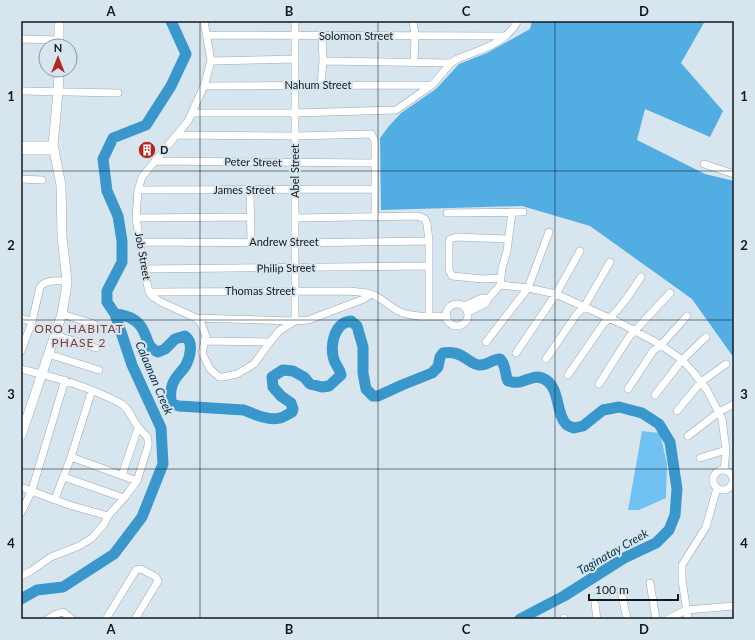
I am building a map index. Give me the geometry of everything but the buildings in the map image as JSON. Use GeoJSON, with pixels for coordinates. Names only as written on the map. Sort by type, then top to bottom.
{"type":"FeatureCollection","features":[{"type":"Feature","properties":{"kind":"street"},"geometry":{"type":"LineString","coordinates":[[59,21],[59,38]]}},
{"type":"Feature","properties":{"kind":"street","name":"Job Street"},"geometry":{"type":"LineString","coordinates":[[196,318],[161,302],[153,297],[149,292],[136,218],[138,190],[142,177],[177,135],[192,113],[204,86],[211,61],[204,21]]}},
{"type":"Feature","properties":{"kind":"street","name":"Abel Street"},"geometry":{"type":"LineString","coordinates":[[295,21],[295,321]]}},
{"type":"Feature","properties":{"kind":"street"},"geometry":{"type":"LineString","coordinates":[[413,21],[415,35],[414,62]]}},
{"type":"Feature","properties":{"kind":"street"},"geometry":{"type":"LineString","coordinates":[[192,113],[295,113],[396,110],[432,85],[456,59],[495,44],[506,36],[518,21]]}},
{"type":"Feature","properties":{"kind":"street","name":"Solomon Street"},"geometry":{"type":"LineString","coordinates":[[206,35],[506,36]]}},
{"type":"Feature","properties":{"kind":"street"},"geometry":{"type":"LineString","coordinates":[[321,85],[324,61],[322,36]]}},
{"type":"Feature","properties":{"kind":"street"},"geometry":{"type":"LineString","coordinates":[[21,39],[38,41]]}},
{"type":"Feature","properties":{"kind":"street"},"geometry":{"type":"LineString","coordinates":[[211,61],[295,59]]}},
{"type":"Feature","properties":{"kind":"street"},"geometry":{"type":"LineString","coordinates":[[324,61],[451,63]]}},
{"type":"Feature","properties":{"kind":"street"},"geometry":{"type":"LineString","coordinates":[[21,436],[62,314],[67,281],[62,237],[59,173],[54,148],[59,78]]}},
{"type":"Feature","properties":{"kind":"street","name":"Nahum Street"},"geometry":{"type":"LineString","coordinates":[[204,86],[432,85]]}},
{"type":"Feature","properties":{"kind":"street"},"geometry":{"type":"LineString","coordinates":[[21,91],[118,93]]}},
{"type":"Feature","properties":{"kind":"street"},"geometry":{"type":"LineString","coordinates":[[177,135],[295,136],[370,134],[374,141],[375,216]]}},
{"type":"Feature","properties":{"kind":"street"},"geometry":{"type":"LineString","coordinates":[[21,145],[54,148]]}},
{"type":"Feature","properties":{"kind":"street"},"geometry":{"type":"LineString","coordinates":[[21,151],[54,148]]}},
{"type":"Feature","properties":{"kind":"street","name":"Peter Street"},"geometry":{"type":"LineString","coordinates":[[154,161],[375,163]]}},
{"type":"Feature","properties":{"kind":"street"},"geometry":{"type":"LineString","coordinates":[[704,164],[734,174]]}},
{"type":"Feature","properties":{"kind":"street"},"geometry":{"type":"LineString","coordinates":[[21,179],[42,180]]}},
{"type":"Feature","properties":{"kind":"street","name":"James Street"},"geometry":{"type":"LineString","coordinates":[[138,190],[375,189]]}},
{"type":"Feature","properties":{"kind":"street"},"geometry":{"type":"LineString","coordinates":[[250,190],[251,242]]}},
{"type":"Feature","properties":{"kind":"street"},"geometry":{"type":"LineString","coordinates":[[466,309],[467,319],[465,322],[456,325],[450,322],[447,316],[448,309],[454,304],[466,309],[486,303],[501,282],[512,212]]}},
{"type":"Feature","properties":{"kind":"street"},"geometry":{"type":"LineString","coordinates":[[447,213],[523,212]]}},
{"type":"Feature","properties":{"kind":"street"},"geometry":{"type":"LineString","coordinates":[[295,218],[418,216],[425,219],[429,241],[429,316]]}},
{"type":"Feature","properties":{"kind":"street"},"geometry":{"type":"LineString","coordinates":[[136,218],[251,217]]}},
{"type":"Feature","properties":{"kind":"street"},"geometry":{"type":"LineString","coordinates":[[486,342],[528,288],[549,232]]}},
{"type":"Feature","properties":{"kind":"street"},"geometry":{"type":"LineString","coordinates":[[508,239],[457,237],[450,239],[449,270],[452,276],[501,282],[556,294],[584,308],[610,318],[661,345],[682,360],[694,373],[719,412],[724,426],[724,470]]}},
{"type":"Feature","properties":{"kind":"street","name":"Andrew Street"},"geometry":{"type":"LineString","coordinates":[[140,242],[295,243],[429,241]]}},
{"type":"Feature","properties":{"kind":"street"},"geometry":{"type":"LineString","coordinates":[[516,353],[556,294],[580,251]]}},
{"type":"Feature","properties":{"kind":"street"},"geometry":{"type":"LineString","coordinates":[[546,359],[576,315],[584,308],[610,262]]}},
{"type":"Feature","properties":{"kind":"street","name":"Philip Street"},"geometry":{"type":"LineString","coordinates":[[144,269],[429,266]]}},
{"type":"Feature","properties":{"kind":"street"},"geometry":{"type":"LineString","coordinates":[[568,375],[604,323],[628,297],[641,277]]}},
{"type":"Feature","properties":{"kind":"street"},"geometry":{"type":"LineString","coordinates":[[21,351],[32,322],[40,287],[47,282],[67,281]]}},
{"type":"Feature","properties":{"kind":"street"},"geometry":{"type":"LineString","coordinates":[[348,305],[349,290]]}},
{"type":"Feature","properties":{"kind":"street","name":"Thomas Street"},"geometry":{"type":"LineString","coordinates":[[149,292],[349,290],[371,294]]}},
{"type":"Feature","properties":{"kind":"street"},"geometry":{"type":"LineString","coordinates":[[599,384],[629,337],[670,293]]}},
{"type":"Feature","properties":{"kind":"street"},"geometry":{"type":"LineString","coordinates":[[196,318],[295,321],[308,320],[364,299],[371,294],[402,313],[419,317],[447,316]]}},
{"type":"Feature","properties":{"kind":"street"},"geometry":{"type":"LineString","coordinates":[[62,314],[94,324]]}},
{"type":"Feature","properties":{"kind":"street"},"geometry":{"type":"LineString","coordinates":[[628,389],[653,351],[661,345],[687,316]]}},
{"type":"Feature","properties":{"kind":"street"},"geometry":{"type":"LineString","coordinates":[[21,318],[32,322]]}},
{"type":"Feature","properties":{"kind":"street"},"geometry":{"type":"LineString","coordinates":[[196,318],[201,323],[206,336],[202,353],[210,369],[219,377],[237,374],[254,364],[279,331],[295,321]]}},
{"type":"Feature","properties":{"kind":"street"},"geometry":{"type":"LineString","coordinates":[[55,335],[96,348]]}},
{"type":"Feature","properties":{"kind":"street"},"geometry":{"type":"LineString","coordinates":[[655,395],[682,360],[706,337]]}},
{"type":"Feature","properties":{"kind":"street"},"geometry":{"type":"LineString","coordinates":[[204,341],[270,342]]}},
{"type":"Feature","properties":{"kind":"street"},"geometry":{"type":"LineString","coordinates":[[48,354],[99,370]]}},
{"type":"Feature","properties":{"kind":"street"},"geometry":{"type":"LineString","coordinates":[[677,411],[701,382],[726,364]]}},
{"type":"Feature","properties":{"kind":"street"},"geometry":{"type":"LineString","coordinates":[[21,369],[64,380],[92,390],[123,406],[131,415],[138,428],[148,437],[148,446],[137,481],[92,538],[79,546],[51,557],[32,571],[21,576]]}},
{"type":"Feature","properties":{"kind":"street"},"geometry":{"type":"LineString","coordinates":[[21,513],[32,490],[64,380]]}},
{"type":"Feature","properties":{"kind":"street"},"geometry":{"type":"LineString","coordinates":[[55,499],[71,457],[92,390]]}},
{"type":"Feature","properties":{"kind":"street"},"geometry":{"type":"LineString","coordinates":[[688,436],[719,412],[734,404]]}},
{"type":"Feature","properties":{"kind":"street"},"geometry":{"type":"LineString","coordinates":[[122,475],[138,428]]}},
{"type":"Feature","properties":{"kind":"street"},"geometry":{"type":"LineString","coordinates":[[700,458],[734,444]]}},
{"type":"Feature","properties":{"kind":"street"},"geometry":{"type":"LineString","coordinates":[[71,457],[137,481]]}},
{"type":"Feature","properties":{"kind":"street"},"geometry":{"type":"LineString","coordinates":[[720,470],[730,472],[734,477],[733,483],[728,489],[723,490],[717,488],[713,483],[714,476],[720,470]]}},
{"type":"Feature","properties":{"kind":"street"},"geometry":{"type":"LineString","coordinates":[[64,477],[124,498]]}},
{"type":"Feature","properties":{"kind":"street"},"geometry":{"type":"LineString","coordinates":[[21,487],[69,505],[108,516]]}},
{"type":"Feature","properties":{"kind":"street"},"geometry":{"type":"LineString","coordinates":[[688,619],[682,580],[682,566],[706,527],[717,488]]}},
{"type":"Feature","properties":{"kind":"street"},"geometry":{"type":"LineString","coordinates":[[106,619],[136,570],[141,568],[158,581],[135,619]]}},
{"type":"Feature","properties":{"kind":"street"},"geometry":{"type":"LineString","coordinates":[[650,582],[656,619]]}},
{"type":"Feature","properties":{"kind":"street"},"geometry":{"type":"LineString","coordinates":[[621,591],[627,619]]}},
{"type":"Feature","properties":{"kind":"street"},"geometry":{"type":"LineString","coordinates":[[595,604],[597,619]]}},
{"type":"Feature","properties":{"kind":"street"},"geometry":{"type":"LineString","coordinates":[[668,619],[686,610],[734,606]]}},
{"type":"Feature","properties":{"kind":"street"},"geometry":{"type":"LineString","coordinates":[[48,619],[63,612],[72,619]]}},
{"type":"Feature","properties":{"kind":"shaded area"},"geometry":{"type":"Polygon","coordinates":[[[532,21],[705,21],[681,63],[723,111],[710,137],[645,109],[637,140],[705,174],[734,181],[734,358],[692,299],[590,226],[522,206],[381,210],[380,138],[389,126],[401,113],[436,89],[459,64],[487,53],[530,29],[532,21]]]}},
{"type":"Feature","properties":{"kind":"shaded area"},"geometry":{"type":"Polygon","coordinates":[[[642,431],[660,433],[667,464],[666,498],[639,510],[628,510],[642,431]]]}},
{"type":"Feature","properties":{"kind":"waterway","name":"Calaanan Creek"},"geometry":{"type":"LineString","coordinates":[[21,599],[37,590],[63,587],[114,554],[142,517],[163,464],[161,428],[132,365],[115,314],[107,302],[107,291],[122,262],[122,241],[118,216],[107,191],[103,159],[113,138],[146,125],[171,86],[186,54],[171,21]]}},
{"type":"Feature","properties":{"kind":"waterway","name":"Taginatay Creek"},"geometry":{"type":"LineString","coordinates":[[115,314],[128,317],[136,321],[142,328],[150,346],[158,352],[165,349],[175,339],[185,336],[188,339],[190,342],[189,358],[186,365],[174,380],[171,392],[172,404],[179,406],[244,410],[261,417],[271,419],[280,418],[292,412],[293,409],[291,403],[281,396],[273,387],[272,377],[283,370],[293,371],[304,377],[310,384],[322,387],[329,386],[341,375],[333,355],[332,349],[334,336],[340,326],[351,321],[357,326],[363,347],[363,373],[366,389],[373,396],[378,396],[432,373],[438,367],[440,357],[443,353],[456,353],[472,363],[479,365],[500,359],[504,364],[508,381],[518,382],[536,377],[542,378],[552,387],[560,413],[568,426],[574,428],[583,426],[603,410],[619,407],[642,413],[659,424],[670,442],[677,489],[675,515],[669,530],[656,543],[624,558],[564,596],[520,619]]}},
{"type":"Feature","properties":{"kind":"place","name":"D"},"geometry":{"type":"Point","coordinates":[147,150]}},
{"type":"Feature","properties":{"kind":"district","name":"ORO HABITAT PHASE 2"},"geometry":{"type":"Point","coordinates":[79,336]}}]}
